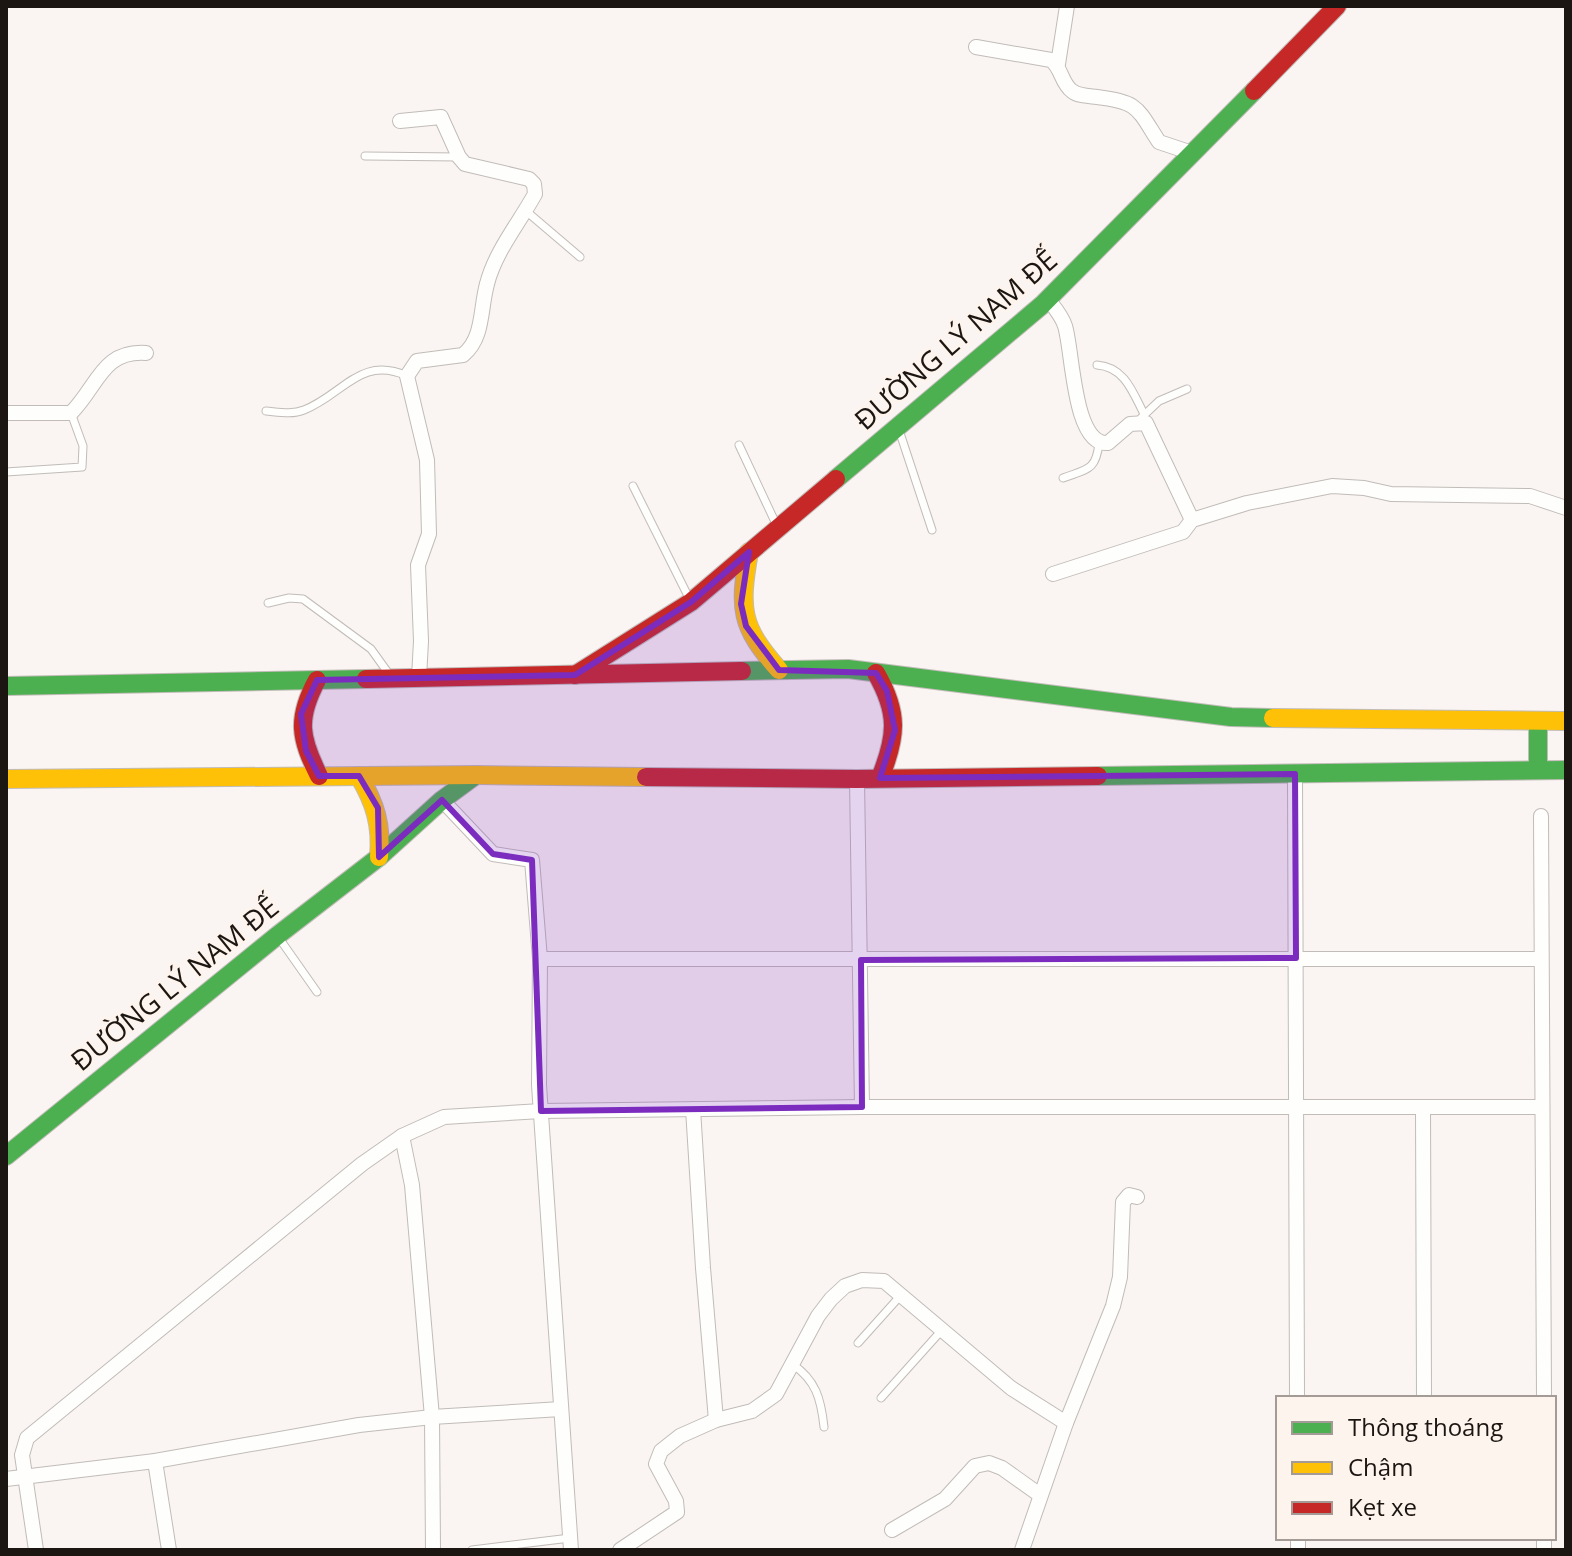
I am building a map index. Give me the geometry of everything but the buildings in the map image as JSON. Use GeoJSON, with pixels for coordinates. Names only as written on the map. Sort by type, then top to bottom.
{"type":"FeatureCollection","features":[{"type":"Feature","properties":{"kind":"street"},"geometry":{"type":"LineString","coordinates":[[1067,6],[1058,64],[1071,91],[1122,100],[1139,110],[1159,142],[1192,153]]}},
{"type":"Feature","properties":{"kind":"street","name":"ĐƯỜNG LÝ NAM ĐẾ"},"geometry":{"type":"LineString","coordinates":[[575,675],[691,602],[1048,299],[1337,6]]}},
{"type":"Feature","properties":{"kind":"street"},"geometry":{"type":"LineString","coordinates":[[976,47],[1043,56],[1058,64]]}},
{"type":"Feature","properties":{"kind":"street"},"geometry":{"type":"LineString","coordinates":[[400,121],[441,117],[465,164],[529,179],[534,184],[535,194],[494,264],[486,286],[475,342],[463,355],[417,361],[407,376],[427,460],[429,534],[418,565],[419,678]]}},
{"type":"Feature","properties":{"kind":"street"},"geometry":{"type":"LineString","coordinates":[[1048,299],[1065,324],[1081,416],[1092,437],[1099,443],[1108,443],[1140,418],[1146,423],[1192,520]]}},
{"type":"Feature","properties":{"kind":"street"},"geometry":{"type":"LineString","coordinates":[[6,413],[71,413],[116,358],[130,352],[146,353]]}},
{"type":"Feature","properties":{"kind":"street"},"geometry":{"type":"LineString","coordinates":[[1053,574],[1183,532],[1192,520],[1247,503],[1332,486],[1391,494],[1530,496],[1566,508]]}},
{"type":"Feature","properties":{"kind":"street"},"geometry":{"type":"LineString","coordinates":[[749,552],[741,604],[746,626],[757,647],[779,670]]}},
{"type":"Feature","properties":{"kind":"street"},"geometry":{"type":"LineString","coordinates":[[6,686],[848,669],[1231,717],[1566,721]]}},
{"type":"Feature","properties":{"kind":"street"},"geometry":{"type":"LineString","coordinates":[[876,673],[894,710],[895,730],[892,752],[880,778]]}},
{"type":"Feature","properties":{"kind":"street"},"geometry":{"type":"LineString","coordinates":[[317,680],[301,714],[301,732],[306,751],[319,776]]}},
{"type":"Feature","properties":{"kind":"street"},"geometry":{"type":"LineString","coordinates":[[1538,721],[1538,770]]}},
{"type":"Feature","properties":{"kind":"street"},"geometry":{"type":"LineString","coordinates":[[6,779],[476,775],[857,779],[1566,770]]}},
{"type":"Feature","properties":{"kind":"street"},"geometry":{"type":"LineString","coordinates":[[1295,774],[1297,1396]]}},
{"type":"Feature","properties":{"kind":"street","name":"ĐƯỜNG LÝ NAM ĐẾ"},"geometry":{"type":"LineString","coordinates":[[6,1155],[379,857],[442,800],[476,775]]}},
{"type":"Feature","properties":{"kind":"street"},"geometry":{"type":"LineString","coordinates":[[359,776],[378,808],[382,827],[379,857]]}},
{"type":"Feature","properties":{"kind":"street"},"geometry":{"type":"LineString","coordinates":[[857,779],[862,1107]]}},
{"type":"Feature","properties":{"kind":"street"},"geometry":{"type":"LineString","coordinates":[[442,800],[493,854],[532,860],[540,959],[541,1111],[571,1544]]}},
{"type":"Feature","properties":{"kind":"street"},"geometry":{"type":"LineString","coordinates":[[1541,816],[1544,1396]]}},
{"type":"Feature","properties":{"kind":"street"},"geometry":{"type":"LineString","coordinates":[[540,959],[1541,959]]}},
{"type":"Feature","properties":{"kind":"street"},"geometry":{"type":"LineString","coordinates":[[36,1550],[22,1455],[27,1438],[362,1164],[402,1136],[444,1117],[541,1111],[862,1107],[1542,1107]]}},
{"type":"Feature","properties":{"kind":"street"},"geometry":{"type":"LineString","coordinates":[[1423,1108],[1424,1396]]}},
{"type":"Feature","properties":{"kind":"street"},"geometry":{"type":"LineString","coordinates":[[693,1109],[716,1420]]}},
{"type":"Feature","properties":{"kind":"street"},"geometry":{"type":"LineString","coordinates":[[402,1136],[412,1185],[432,1417],[433,1550]]}},
{"type":"Feature","properties":{"kind":"street"},"geometry":{"type":"LineString","coordinates":[[1022,1550],[1066,1423],[1113,1306],[1120,1277],[1123,1202],[1129,1195],[1137,1197]]}},
{"type":"Feature","properties":{"kind":"street"},"geometry":{"type":"LineString","coordinates":[[620,1550],[677,1512],[676,1501],[656,1464],[661,1451],[680,1436],[716,1420],[752,1411],[776,1394],[818,1316],[845,1286],[862,1280],[884,1281],[1011,1388],[1066,1423]]}},
{"type":"Feature","properties":{"kind":"street"},"geometry":{"type":"LineString","coordinates":[[6,1479],[155,1461],[359,1425],[561,1409]]}},
{"type":"Feature","properties":{"kind":"street"},"geometry":{"type":"LineString","coordinates":[[155,1461],[169,1550]]}},
{"type":"Feature","properties":{"kind":"street"},"geometry":{"type":"LineString","coordinates":[[892,1530],[945,1499],[975,1466],[989,1463],[1002,1468],[1040,1495]]}},
{"type":"Feature","properties":{"kind":"lane"},"geometry":{"type":"LineString","coordinates":[[365,156],[459,157]]}},
{"type":"Feature","properties":{"kind":"lane"},"geometry":{"type":"LineString","coordinates":[[526,211],[580,257]]}},
{"type":"Feature","properties":{"kind":"lane"},"geometry":{"type":"LineString","coordinates":[[1097,365],[1119,372],[1127,381],[1140,418],[1159,401],[1187,389]]}},
{"type":"Feature","properties":{"kind":"lane"},"geometry":{"type":"LineString","coordinates":[[266,411],[300,412],[373,369],[391,369],[407,376]]}},
{"type":"Feature","properties":{"kind":"lane"},"geometry":{"type":"LineString","coordinates":[[6,472],[82,467],[83,446],[71,413]]}},
{"type":"Feature","properties":{"kind":"lane"},"geometry":{"type":"LineString","coordinates":[[898,427],[932,530]]}},
{"type":"Feature","properties":{"kind":"lane"},"geometry":{"type":"LineString","coordinates":[[1063,478],[1092,466],[1097,458],[1099,443]]}},
{"type":"Feature","properties":{"kind":"lane"},"geometry":{"type":"LineString","coordinates":[[739,445],[778,528]]}},
{"type":"Feature","properties":{"kind":"lane"},"geometry":{"type":"LineString","coordinates":[[633,486],[691,602]]}},
{"type":"Feature","properties":{"kind":"lane"},"geometry":{"type":"LineString","coordinates":[[268,603],[289,598],[303,599],[371,649],[392,679]]}},
{"type":"Feature","properties":{"kind":"lane"},"geometry":{"type":"LineString","coordinates":[[278,935],[317,992]]}},
{"type":"Feature","properties":{"kind":"lane"},"geometry":{"type":"LineString","coordinates":[[858,1343],[902,1294]]}},
{"type":"Feature","properties":{"kind":"lane"},"geometry":{"type":"LineString","coordinates":[[881,1398],[942,1330]]}},
{"type":"Feature","properties":{"kind":"lane"},"geometry":{"type":"LineString","coordinates":[[792,1364],[806,1373],[819,1394],[824,1427]]}},
{"type":"Feature","properties":{"kind":"lane"},"geometry":{"type":"LineString","coordinates":[[472,1550],[571,1544]]}},
{"type":"Feature","properties":{"kind":"highlighted area"},"geometry":{"type":"Polygon","coordinates":[[[749,552],[741,604],[746,626],[779,670],[876,673],[887,691],[895,730],[880,778],[1295,774],[1296,958],[861,960],[862,1107],[541,1111],[532,860],[493,854],[442,800],[379,857],[378,808],[359,776],[319,776],[306,751],[301,714],[317,680],[575,675],[691,602],[749,552]]]}},
{"type":"Feature","properties":{"kind":"traffic: fast"},"geometry":{"type":"LineString","coordinates":[[836,479],[1042,305],[1254,91]]}},
{"type":"Feature","properties":{"kind":"traffic: fast"},"geometry":{"type":"LineString","coordinates":[[742,671],[848,669],[1231,717],[1273,718]]}},
{"type":"Feature","properties":{"kind":"traffic: fast"},"geometry":{"type":"LineString","coordinates":[[6,686],[366,679]]}},
{"type":"Feature","properties":{"kind":"traffic: fast"},"geometry":{"type":"LineString","coordinates":[[1538,721],[1538,770]]}},
{"type":"Feature","properties":{"kind":"traffic: fast"},"geometry":{"type":"LineString","coordinates":[[1098,776],[1566,770]]}},
{"type":"Feature","properties":{"kind":"traffic: fast"},"geometry":{"type":"LineString","coordinates":[[6,1156],[379,857],[442,800],[476,775]]}},
{"type":"Feature","properties":{"kind":"traffic: slow"},"geometry":{"type":"LineString","coordinates":[[749,552],[744,588],[746,616],[756,641],[779,670]]}},
{"type":"Feature","properties":{"kind":"traffic: slow"},"geometry":{"type":"LineString","coordinates":[[1273,718],[1566,721]]}},
{"type":"Feature","properties":{"kind":"traffic: slow"},"geometry":{"type":"LineString","coordinates":[[6,779],[476,775],[646,777]]}},
{"type":"Feature","properties":{"kind":"traffic: slow"},"geometry":{"type":"LineString","coordinates":[[359,776],[376,815],[379,857]]}},
{"type":"Feature","properties":{"kind":"traffic: jam"},"geometry":{"type":"LineString","coordinates":[[1254,91],[1337,6]]}},
{"type":"Feature","properties":{"kind":"traffic: jam"},"geometry":{"type":"LineString","coordinates":[[575,675],[691,602],[836,479]]}},
{"type":"Feature","properties":{"kind":"traffic: jam"},"geometry":{"type":"LineString","coordinates":[[366,679],[742,671]]}},
{"type":"Feature","properties":{"kind":"traffic: jam"},"geometry":{"type":"LineString","coordinates":[[876,673],[889,700],[893,725],[890,750],[880,778]]}},
{"type":"Feature","properties":{"kind":"traffic: jam"},"geometry":{"type":"LineString","coordinates":[[317,680],[306,706],[303,728],[304,739],[319,776]]}},
{"type":"Feature","properties":{"kind":"traffic: jam"},"geometry":{"type":"LineString","coordinates":[[646,777],[857,779],[1098,776]]}}]}
